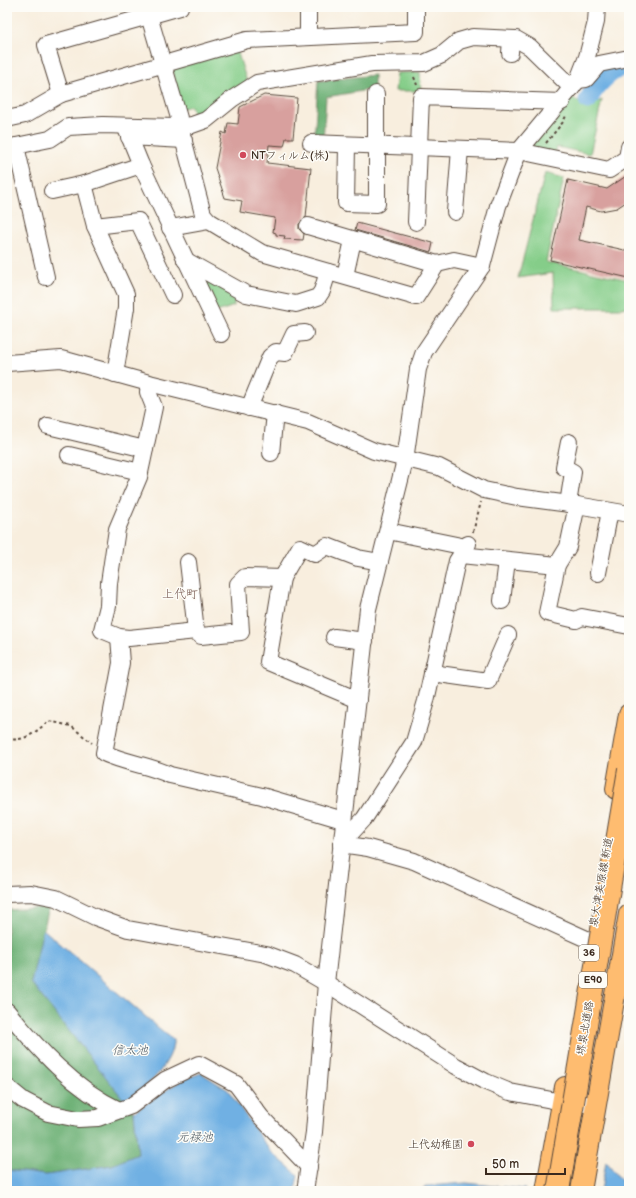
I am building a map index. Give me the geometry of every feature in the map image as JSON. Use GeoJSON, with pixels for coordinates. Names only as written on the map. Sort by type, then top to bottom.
{"type":"FeatureCollection","features":[{"type":"Feature","properties":{"kind":"highway","name":"堺泉北道路"},"geometry":{"type":"LineString","coordinates":[[558,1191],[629,770]]}},
{"type":"Feature","properties":{"kind":"highway","name":"堺泉北道路"},"geometry":{"type":"LineString","coordinates":[[573,1191],[629,857]]}},
{"type":"Feature","properties":{"kind":"main road","name":"泉大津美原線 新道"},"geometry":{"type":"LineString","coordinates":[[546,1191],[591,941],[629,714]]}},
{"type":"Feature","properties":{"kind":"main road"},"geometry":{"type":"LineString","coordinates":[[581,1191],[596,1105],[626,956],[629,914]]}},
{"type":"Feature","properties":{"kind":"street"},"geometry":{"type":"LineString","coordinates":[[61,94],[46,45],[180,7]]}},
{"type":"Feature","properties":{"kind":"street"},"geometry":{"type":"LineString","coordinates":[[308,7],[308,37]]}},
{"type":"Feature","properties":{"kind":"street"},"geometry":{"type":"LineString","coordinates":[[7,119],[25,115],[61,94],[247,40],[416,32],[416,7]]}},
{"type":"Feature","properties":{"kind":"street"},"geometry":{"type":"LineString","coordinates":[[305,1191],[314,1132],[326,983],[343,820],[368,610],[406,460],[418,369],[424,352],[482,266],[498,206],[519,151],[562,102],[575,84],[587,57],[596,22],[597,7]]}},
{"type":"Feature","properties":{"kind":"street"},"geometry":{"type":"LineString","coordinates":[[149,16],[164,64],[203,214],[209,221],[262,253],[416,297],[436,264]]}},
{"type":"Feature","properties":{"kind":"street"},"geometry":{"type":"LineString","coordinates":[[46,277],[12,148],[50,139],[68,127],[89,125],[127,131],[181,128],[206,120],[232,99],[257,83],[372,64],[424,63],[442,56],[459,41],[467,38],[487,37],[511,46],[530,47],[575,84]]}},
{"type":"Feature","properties":{"kind":"street"},"geometry":{"type":"LineString","coordinates":[[575,84],[586,79],[599,64],[629,58]]}},
{"type":"Feature","properties":{"kind":"street"},"geometry":{"type":"LineString","coordinates":[[347,145],[346,203],[376,204],[376,94]]}},
{"type":"Feature","properties":{"kind":"street"},"geometry":{"type":"LineString","coordinates":[[416,222],[421,97],[562,102]]}},
{"type":"Feature","properties":{"kind":"street"},"geometry":{"type":"LineString","coordinates":[[127,131],[141,166],[221,334]]}},
{"type":"Feature","properties":{"kind":"street"},"geometry":{"type":"LineString","coordinates":[[311,143],[519,151],[609,170],[626,158],[629,147]]}},
{"type":"Feature","properties":{"kind":"street"},"geometry":{"type":"LineString","coordinates":[[455,212],[460,149]]}},
{"type":"Feature","properties":{"kind":"street"},"geometry":{"type":"LineString","coordinates":[[52,191],[84,184],[141,166]]}},
{"type":"Feature","properties":{"kind":"street"},"geometry":{"type":"LineString","coordinates":[[84,184],[95,226],[126,294],[126,308],[115,374]]}},
{"type":"Feature","properties":{"kind":"street"},"geometry":{"type":"LineString","coordinates":[[95,226],[138,221],[173,295]]}},
{"type":"Feature","properties":{"kind":"street"},"geometry":{"type":"LineString","coordinates":[[170,228],[209,221]]}},
{"type":"Feature","properties":{"kind":"street"},"geometry":{"type":"LineString","coordinates":[[308,226],[436,264],[454,260],[482,266]]}},
{"type":"Feature","properties":{"kind":"street"},"geometry":{"type":"LineString","coordinates":[[345,276],[354,240]]}},
{"type":"Feature","properties":{"kind":"street"},"geometry":{"type":"LineString","coordinates":[[186,260],[246,294],[296,304],[318,297],[322,291],[328,272]]}},
{"type":"Feature","properties":{"kind":"street"},"geometry":{"type":"LineString","coordinates":[[249,408],[270,358],[276,352],[285,353],[294,334],[305,333]]}},
{"type":"Feature","properties":{"kind":"street"},"geometry":{"type":"LineString","coordinates":[[7,363],[61,359],[149,383],[308,422],[368,448],[406,460],[439,467],[484,490],[516,498],[573,504],[629,514]]}},
{"type":"Feature","properties":{"kind":"street"},"geometry":{"type":"LineString","coordinates":[[149,383],[148,392],[154,407],[140,472],[117,529],[109,583],[108,606],[102,630],[119,637],[129,638],[196,631]]}},
{"type":"Feature","properties":{"kind":"street"},"geometry":{"type":"LineString","coordinates":[[271,452],[275,413]]}},
{"type":"Feature","properties":{"kind":"street"},"geometry":{"type":"LineString","coordinates":[[48,426],[146,449]]}},
{"type":"Feature","properties":{"kind":"street"},"geometry":{"type":"LineString","coordinates":[[84,458],[89,436]]}},
{"type":"Feature","properties":{"kind":"street"},"geometry":{"type":"LineString","coordinates":[[569,442],[564,467],[573,472],[573,504],[568,547],[557,565],[547,613],[576,620],[582,617],[629,626]]}},
{"type":"Feature","properties":{"kind":"street"},"geometry":{"type":"LineString","coordinates":[[69,455],[140,472]]}},
{"type":"Feature","properties":{"kind":"street"},"geometry":{"type":"LineString","coordinates":[[598,573],[610,511]]}},
{"type":"Feature","properties":{"kind":"street"},"geometry":{"type":"LineString","coordinates":[[388,531],[508,560],[557,565]]}},
{"type":"Feature","properties":{"kind":"street"},"geometry":{"type":"LineString","coordinates":[[358,700],[268,662],[282,578],[300,547],[315,554],[327,546],[358,558],[380,562]]}},
{"type":"Feature","properties":{"kind":"street"},"geometry":{"type":"LineString","coordinates":[[341,844],[364,819],[414,742],[426,701],[457,562],[465,549]]}},
{"type":"Feature","properties":{"kind":"street"},"geometry":{"type":"LineString","coordinates":[[502,601],[508,560]]}},
{"type":"Feature","properties":{"kind":"street"},"geometry":{"type":"LineString","coordinates":[[188,562],[196,631],[201,636],[241,632],[238,584],[245,577],[282,578]]}},
{"type":"Feature","properties":{"kind":"street"},"geometry":{"type":"LineString","coordinates":[[432,673],[488,681],[508,635]]}},
{"type":"Feature","properties":{"kind":"street"},"geometry":{"type":"LineString","coordinates":[[119,637],[121,663],[104,753],[115,758],[160,770],[170,775],[262,796],[343,820]]}},
{"type":"Feature","properties":{"kind":"street"},"geometry":{"type":"LineString","coordinates":[[334,637],[365,641]]}},
{"type":"Feature","properties":{"kind":"street"},"geometry":{"type":"LineString","coordinates":[[341,844],[368,848],[414,861],[591,941]]}},
{"type":"Feature","properties":{"kind":"street"},"geometry":{"type":"LineString","coordinates":[[7,894],[31,893],[56,898],[94,917],[128,930],[266,954],[295,965],[326,983],[456,1066],[486,1082],[510,1092],[562,1102],[596,1105]]}},
{"type":"Feature","properties":{"kind":"street"},"geometry":{"type":"LineString","coordinates":[[7,1011],[31,1041],[75,1081],[104,1103],[119,1110]]}},
{"type":"Feature","properties":{"kind":"street"},"geometry":{"type":"LineString","coordinates":[[7,1087],[23,1100],[48,1113],[78,1119],[98,1118],[131,1106],[165,1080],[199,1064],[236,1084],[261,1117],[309,1167]]}},
{"type":"Feature","properties":{"kind":"path"},"geometry":{"type":"LineString","coordinates":[[545,147],[546,142],[563,122]]}},
{"type":"Feature","properties":{"kind":"path"},"geometry":{"type":"LineString","coordinates":[[465,549],[472,539],[484,490]]}},
{"type":"Feature","properties":{"kind":"path"},"geometry":{"type":"LineString","coordinates":[[7,739],[18,741],[28,738],[49,721],[71,726],[104,753]]}},
{"type":"Feature","properties":{"kind":"green space"},"geometry":{"type":"Polygon","coordinates":[[[236,47],[247,82],[210,109],[194,117],[191,106],[180,109],[172,66],[236,47]]]}},
{"type":"Feature","properties":{"kind":"green space"},"geometry":{"type":"Polygon","coordinates":[[[420,72],[421,94],[416,91],[395,91],[397,73],[420,72]]]}},
{"type":"Feature","properties":{"kind":"green space"},"geometry":{"type":"Polygon","coordinates":[[[374,75],[374,89],[326,97],[323,141],[314,141],[318,81],[374,75]]]}},
{"type":"Feature","properties":{"kind":"green space"},"geometry":{"type":"Polygon","coordinates":[[[572,97],[580,103],[586,105],[602,100],[590,154],[557,147],[555,154],[533,150],[532,145],[572,97]]]}},
{"type":"Feature","properties":{"kind":"green space"},"geometry":{"type":"Polygon","coordinates":[[[545,173],[564,178],[546,262],[629,280],[629,307],[554,308],[553,273],[518,278],[545,173]]]}},
{"type":"Feature","properties":{"kind":"green space"},"geometry":{"type":"Polygon","coordinates":[[[201,273],[234,294],[234,306],[214,313],[201,273]]]}},
{"type":"Feature","properties":{"kind":"green space"},"geometry":{"type":"Polygon","coordinates":[[[49,907],[31,983],[134,1112],[138,1154],[112,1165],[46,1175],[7,1170],[7,910],[49,907]]]}},
{"type":"Feature","properties":{"kind":"water","name":"信太池"},"geometry":{"type":"Polygon","coordinates":[[[43,929],[173,1040],[169,1057],[156,1076],[132,1097],[124,1100],[31,983],[43,929]]]}},
{"type":"Feature","properties":{"kind":"water","name":"元禄池"},"geometry":{"type":"Polygon","coordinates":[[[201,1073],[228,1090],[270,1151],[298,1175],[295,1191],[7,1191],[7,1170],[46,1175],[112,1165],[138,1154],[134,1112],[180,1081],[201,1073]]]}},
{"type":"Feature","properties":{"kind":"water"},"geometry":{"type":"Polygon","coordinates":[[[606,1161],[623,1183],[627,1191],[601,1191],[606,1161]]]}},
{"type":"Feature","properties":{"kind":"water"},"geometry":{"type":"Polygon","coordinates":[[[466,1183],[525,1189],[525,1191],[419,1191],[427,1186],[466,1183]]]}},
{"type":"Feature","properties":{"kind":"building","name":"NTフィルム(株)"},"geometry":{"type":"Polygon","coordinates":[[[264,95],[297,98],[293,138],[286,138],[284,146],[269,145],[267,163],[311,168],[306,217],[299,224],[299,229],[304,234],[303,240],[284,239],[285,236],[276,235],[276,233],[273,232],[275,218],[240,212],[242,201],[225,198],[215,168],[222,132],[226,134],[228,123],[238,124],[240,107],[264,95]]]}},
{"type":"Feature","properties":{"kind":"building"},"geometry":{"type":"Polygon","coordinates":[[[629,174],[629,200],[617,208],[601,211],[586,207],[579,240],[629,251],[629,278],[550,260],[568,180],[607,189],[629,174]]]}},
{"type":"Feature","properties":{"kind":"building"},"geometry":{"type":"Polygon","coordinates":[[[357,223],[433,243],[431,252],[355,230],[357,223]]]}},
{"type":"Feature","properties":{"kind":"waterway"},"geometry":{"type":"LineString","coordinates":[[588,100],[605,78],[617,69],[629,64]]}},
{"type":"Feature","properties":{"kind":"place","name":"NTフィルム(株)"},"geometry":{"type":"Point","coordinates":[243,155]}},
{"type":"Feature","properties":{"kind":"place","name":"上代幼稚園"},"geometry":{"type":"Point","coordinates":[471,1144]}},
{"type":"Feature","properties":{"kind":"district","name":"上代町"},"geometry":{"type":"Point","coordinates":[180,594]}}]}
